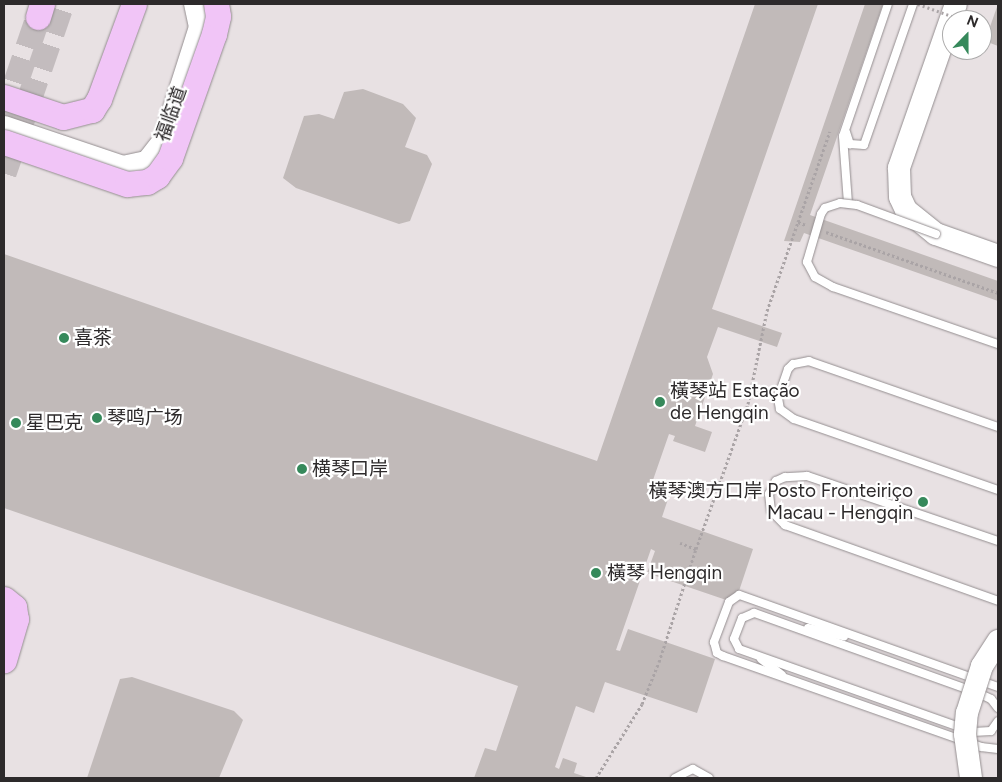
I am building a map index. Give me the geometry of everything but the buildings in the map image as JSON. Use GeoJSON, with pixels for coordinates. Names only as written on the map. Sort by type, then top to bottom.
{"type":"FeatureCollection","features":[{"type":"Feature","properties":{"kind":"main road"},"geometry":{"type":"LineString","coordinates":[[4,98],[63,117],[92,110],[99,98],[134,4]]}},
{"type":"Feature","properties":{"kind":"main road","name":"福临道"},"geometry":{"type":"LineString","coordinates":[[4,127],[123,167],[147,162],[164,140],[200,27],[195,4]]}},
{"type":"Feature","properties":{"kind":"main road"},"geometry":{"type":"LineString","coordinates":[[4,142],[127,184],[147,182],[157,176],[170,158],[214,34],[218,16],[216,4]]}},
{"type":"Feature","properties":{"kind":"main road"},"geometry":{"type":"LineString","coordinates":[[956,4],[899,168],[898,181],[906,210],[936,234],[998,256]]}},
{"type":"Feature","properties":{"kind":"main road"},"geometry":{"type":"LineString","coordinates":[[4,599],[14,607],[16,619],[4,660]]}},
{"type":"Feature","properties":{"kind":"main road"},"geometry":{"type":"LineString","coordinates":[[971,778],[965,734],[967,713],[982,666],[998,641]]}},
{"type":"Feature","properties":{"kind":"lane"},"geometry":{"type":"LineString","coordinates":[[848,204],[842,143],[845,128],[888,4]]}},
{"type":"Feature","properties":{"kind":"lane"},"geometry":{"type":"LineString","coordinates":[[845,128],[850,144],[864,145],[913,4]]}},
{"type":"Feature","properties":{"kind":"lane"},"geometry":{"type":"LineString","coordinates":[[936,234],[848,204],[834,205],[821,214],[807,262],[815,277],[833,288],[998,344]]}},
{"type":"Feature","properties":{"kind":"lane"},"geometry":{"type":"LineString","coordinates":[[998,427],[810,361],[793,364],[788,368],[778,398],[780,409],[794,419],[998,490]]}},
{"type":"Feature","properties":{"kind":"lane"},"geometry":{"type":"LineString","coordinates":[[998,541],[807,476],[785,477],[776,481],[769,494],[771,511],[785,525],[998,600]]}},
{"type":"Feature","properties":{"kind":"lane"},"geometry":{"type":"LineString","coordinates":[[998,687],[745,596],[732,598],[714,642],[717,653],[788,680],[981,747],[998,749]]}},
{"type":"Feature","properties":{"kind":"lane"},"geometry":{"type":"LineString","coordinates":[[998,708],[991,699],[978,693],[777,621],[754,613],[742,618],[735,645],[756,655],[973,732],[991,731],[998,721]]}},
{"type":"Feature","properties":{"kind":"lane"},"geometry":{"type":"LineString","coordinates":[[777,621],[874,642]]}},
{"type":"Feature","properties":{"kind":"lane"},"geometry":{"type":"LineString","coordinates":[[756,655],[788,680]]}},
{"type":"Feature","properties":{"kind":"lane"},"geometry":{"type":"LineString","coordinates":[[675,778],[684,771],[693,769],[709,778]]}},
{"type":"Feature","properties":{"kind":"path"},"geometry":{"type":"LineString","coordinates":[[918,4],[942,13]]}},
{"type":"Feature","properties":{"kind":"path"},"geometry":{"type":"LineString","coordinates":[[596,778],[642,704],[748,404],[755,380],[760,332],[798,222],[998,293]]}},
{"type":"Feature","properties":{"kind":"path"},"geometry":{"type":"LineString","coordinates":[[680,543],[696,549]]}},
{"type":"Feature","properties":{"kind":"tunnel"},"geometry":{"type":"LineString","coordinates":[[4,173],[62,4]]}},
{"type":"Feature","properties":{"kind":"tunnel"},"geometry":{"type":"LineString","coordinates":[[4,117],[38,17]]}},
{"type":"Feature","properties":{"kind":"place","name":"喜茶"},"geometry":{"type":"Point","coordinates":[64,338]}},
{"type":"Feature","properties":{"kind":"place","name":"橫琴站 Estação de Hengqin"},"geometry":{"type":"Point","coordinates":[660,402]}},
{"type":"Feature","properties":{"kind":"place","name":"琴鸣广场"},"geometry":{"type":"Point","coordinates":[97,418]}},
{"type":"Feature","properties":{"kind":"place","name":"星巴克"},"geometry":{"type":"Point","coordinates":[16,423]}},
{"type":"Feature","properties":{"kind":"place","name":"横琴口岸"},"geometry":{"type":"Point","coordinates":[302,469]}},
{"type":"Feature","properties":{"kind":"place","name":"橫琴澳方口岸 Posto Fronteiriço Macau - Hengqin"},"geometry":{"type":"Point","coordinates":[923,502]}},
{"type":"Feature","properties":{"kind":"place","name":"橫琴 Hengqin"},"geometry":{"type":"Point","coordinates":[596,573]}}]}
